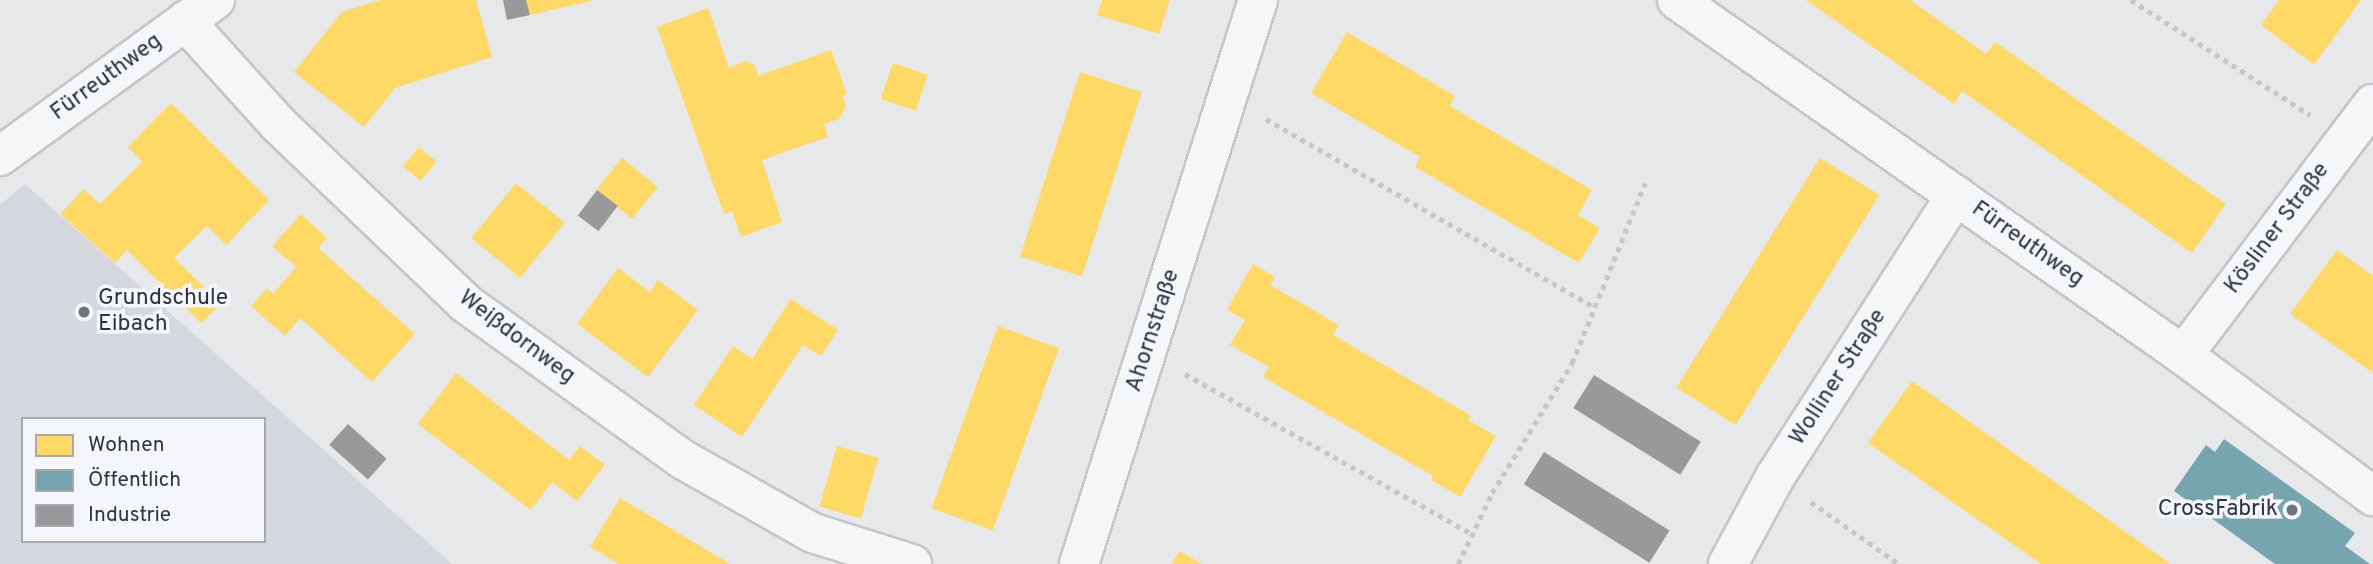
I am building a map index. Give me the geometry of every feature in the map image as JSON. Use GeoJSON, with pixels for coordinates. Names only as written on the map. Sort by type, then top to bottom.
{"type":"FeatureCollection","features":[{"type":"Feature","properties":{"kind":"street","name":"Ahornstraße"},"geometry":{"type":"LineString","coordinates":[[1079,564],[1258,0]]}},
{"type":"Feature","properties":{"kind":"street","name":"Fürreuthweg"},"geometry":{"type":"LineString","coordinates":[[1677,0],[1719,11],[1956,195],[2183,355],[2373,496]]}},
{"type":"Feature","properties":{"kind":"street","name":"Fürreuthweg"},"geometry":{"type":"LineString","coordinates":[[0,156],[200,10]]}},
{"type":"Feature","properties":{"kind":"street","name":"Weißdornweg"},"geometry":{"type":"LineString","coordinates":[[200,10],[278,124],[466,303],[681,459],[813,533],[912,564]]}},
{"type":"Feature","properties":{"kind":"street","name":"Kösliner Straße"},"geometry":{"type":"LineString","coordinates":[[2183,355],[2373,104]]}},
{"type":"Feature","properties":{"kind":"street","name":"Wolliner Straße"},"geometry":{"type":"LineString","coordinates":[[1728,564],[1774,477],[1956,195]]}},
{"type":"Feature","properties":{"kind":"path"},"geometry":{"type":"LineString","coordinates":[[2131,0],[2346,139]]}},
{"type":"Feature","properties":{"kind":"path"},"geometry":{"type":"LineString","coordinates":[[1228,96],[1409,203],[1593,306]]}},
{"type":"Feature","properties":{"kind":"path"},"geometry":{"type":"LineString","coordinates":[[1458,564],[1492,493],[1572,363],[1645,183]]}},
{"type":"Feature","properties":{"kind":"path"},"geometry":{"type":"LineString","coordinates":[[1148,353],[1473,534]]}},
{"type":"Feature","properties":{"kind":"path"},"geometry":{"type":"LineString","coordinates":[[1774,477],[1899,564]]}},
{"type":"Feature","properties":{"kind":"shaded area","name":"Grundschule Eibach"},"geometry":{"type":"Polygon","coordinates":[[[25,184],[452,564],[0,564],[0,205],[25,184]]]}},
{"type":"Feature","properties":{"kind":"building: Wohnen"},"geometry":{"type":"Polygon","coordinates":[[[380,0],[476,0],[492,57],[395,88],[364,127],[294,72],[342,12],[380,0]]]}},
{"type":"Feature","properties":{"kind":"building: Wohnen"},"geometry":{"type":"Polygon","coordinates":[[[526,0],[591,0],[591,1],[530,15],[526,0]]]}},
{"type":"Feature","properties":{"kind":"building: Wohnen"},"geometry":{"type":"Polygon","coordinates":[[[1102,0],[1170,0],[1159,34],[1097,15],[1102,0]]]}},
{"type":"Feature","properties":{"kind":"building: Wohnen"},"geometry":{"type":"Polygon","coordinates":[[[1806,0],[1910,0],[1986,54],[1995,42],[2226,204],[2192,253],[1962,91],[1954,104],[1806,0]]]}},
{"type":"Feature","properties":{"kind":"building: Wohnen"},"geometry":{"type":"Polygon","coordinates":[[[2279,0],[2361,0],[2314,65],[2261,25],[2279,0]]]}},
{"type":"Feature","properties":{"kind":"building: Wohnen"},"geometry":{"type":"Polygon","coordinates":[[[708,8],[729,68],[745,61],[755,65],[758,76],[831,50],[847,94],[843,96],[846,107],[839,119],[824,124],[828,137],[762,160],[782,222],[741,237],[732,211],[724,214],[657,27],[708,8]]]}},
{"type":"Feature","properties":{"kind":"building: Wohnen"},"geometry":{"type":"Polygon","coordinates":[[[1347,32],[1455,96],[1450,106],[1592,190],[1578,215],[1600,228],[1579,263],[1415,167],[1420,157],[1311,93],[1347,32]]]}},
{"type":"Feature","properties":{"kind":"building: Wohnen"},"geometry":{"type":"Polygon","coordinates":[[[893,63],[928,75],[916,111],[881,99],[893,63]]]}},
{"type":"Feature","properties":{"kind":"building: Wohnen"},"geometry":{"type":"Polygon","coordinates":[[[1080,72],[1142,92],[1082,277],[1020,257],[1080,72]]]}},
{"type":"Feature","properties":{"kind":"building: Wohnen"},"geometry":{"type":"Polygon","coordinates":[[[171,103],[269,200],[226,245],[207,226],[174,258],[221,304],[201,323],[127,250],[115,263],[60,214],[84,189],[100,204],[142,162],[128,147],[171,103]]]}},
{"type":"Feature","properties":{"kind":"building: Wohnen"},"geometry":{"type":"Polygon","coordinates":[[[419,147],[437,162],[421,181],[403,166],[419,147]]]}},
{"type":"Feature","properties":{"kind":"building: Wohnen"},"geometry":{"type":"Polygon","coordinates":[[[622,158],[658,187],[632,219],[596,190],[622,158]]]}},
{"type":"Feature","properties":{"kind":"building: Wohnen"},"geometry":{"type":"Polygon","coordinates":[[[1820,158],[1879,195],[1736,425],[1676,388],[1820,158]]]}},
{"type":"Feature","properties":{"kind":"building: Wohnen"},"geometry":{"type":"Polygon","coordinates":[[[516,183],[565,223],[520,278],[471,238],[516,183]]]}},
{"type":"Feature","properties":{"kind":"building: Wohnen"},"geometry":{"type":"Polygon","coordinates":[[[301,214],[327,238],[318,248],[415,334],[372,382],[300,318],[285,336],[251,306],[267,288],[273,294],[296,267],[272,246],[301,214]]]}},
{"type":"Feature","properties":{"kind":"building: Wohnen"},"geometry":{"type":"Polygon","coordinates":[[[2337,250],[2373,276],[2373,373],[2290,314],[2337,250]]]}},
{"type":"Feature","properties":{"kind":"building: Wohnen"},"geometry":{"type":"Polygon","coordinates":[[[1253,264],[1275,277],[1270,285],[1339,325],[1333,335],[1470,415],[1468,420],[1496,436],[1460,497],[1431,480],[1433,476],[1263,377],[1269,367],[1230,345],[1245,320],[1227,310],[1253,264]]]}},
{"type":"Feature","properties":{"kind":"building: Wohnen"},"geometry":{"type":"Polygon","coordinates":[[[618,268],[650,292],[658,280],[698,310],[648,377],[577,324],[618,268]]]}},
{"type":"Feature","properties":{"kind":"building: Wohnen"},"geometry":{"type":"Polygon","coordinates":[[[791,299],[838,330],[821,356],[803,345],[742,437],[694,405],[733,346],[752,359],[791,299]]]}},
{"type":"Feature","properties":{"kind":"building: Wohnen"},"geometry":{"type":"Polygon","coordinates":[[[998,326],[1059,348],[993,531],[932,508],[998,326]]]}},
{"type":"Feature","properties":{"kind":"building: Wohnen"},"geometry":{"type":"Polygon","coordinates":[[[456,373],[569,460],[580,446],[605,465],[577,501],[552,482],[531,510],[418,424],[456,373]]]}},
{"type":"Feature","properties":{"kind":"building: Wohnen"},"geometry":{"type":"Polygon","coordinates":[[[1912,381],[2171,564],[2041,564],[1868,443],[1912,381]]]}},
{"type":"Feature","properties":{"kind":"building: Wohnen"},"geometry":{"type":"Polygon","coordinates":[[[837,446],[878,458],[861,518],[820,507],[837,446]]]}},
{"type":"Feature","properties":{"kind":"building: Wohnen"},"geometry":{"type":"Polygon","coordinates":[[[620,498],[730,564],[619,564],[590,547],[620,498]]]}},
{"type":"Feature","properties":{"kind":"building: Wohnen"},"geometry":{"type":"Polygon","coordinates":[[[1179,551],[1202,564],[1172,564],[1179,551]]]}},
{"type":"Feature","properties":{"kind":"building: Öffentlich"},"geometry":{"type":"Polygon","coordinates":[[[2224,439],[2355,533],[2345,546],[2370,564],[2275,564],[2174,491],[2206,445],[2215,452],[2224,439]]]}},
{"type":"Feature","properties":{"kind":"building: Industrie"},"geometry":{"type":"Polygon","coordinates":[[[503,0],[526,0],[530,15],[507,20],[503,0]]]}},
{"type":"Feature","properties":{"kind":"building: Industrie"},"geometry":{"type":"Polygon","coordinates":[[[597,190],[618,206],[599,231],[578,216],[597,190]]]}},
{"type":"Feature","properties":{"kind":"building: Industrie"},"geometry":{"type":"Polygon","coordinates":[[[1594,375],[1701,442],[1680,475],[1573,408],[1594,375]]]}},
{"type":"Feature","properties":{"kind":"building: Industrie"},"geometry":{"type":"Polygon","coordinates":[[[348,424],[387,459],[368,480],[329,445],[348,424]]]}},
{"type":"Feature","properties":{"kind":"building: Industrie"},"geometry":{"type":"Polygon","coordinates":[[[1544,452],[1670,530],[1649,563],[1524,484],[1544,452]]]}},
{"type":"Feature","properties":{"kind":"place","name":"Grundschule Eibach"},"geometry":{"type":"Point","coordinates":[84,312]}},
{"type":"Feature","properties":{"kind":"place","name":"CrossFabrik"},"geometry":{"type":"Point","coordinates":[2292,510]}}]}
